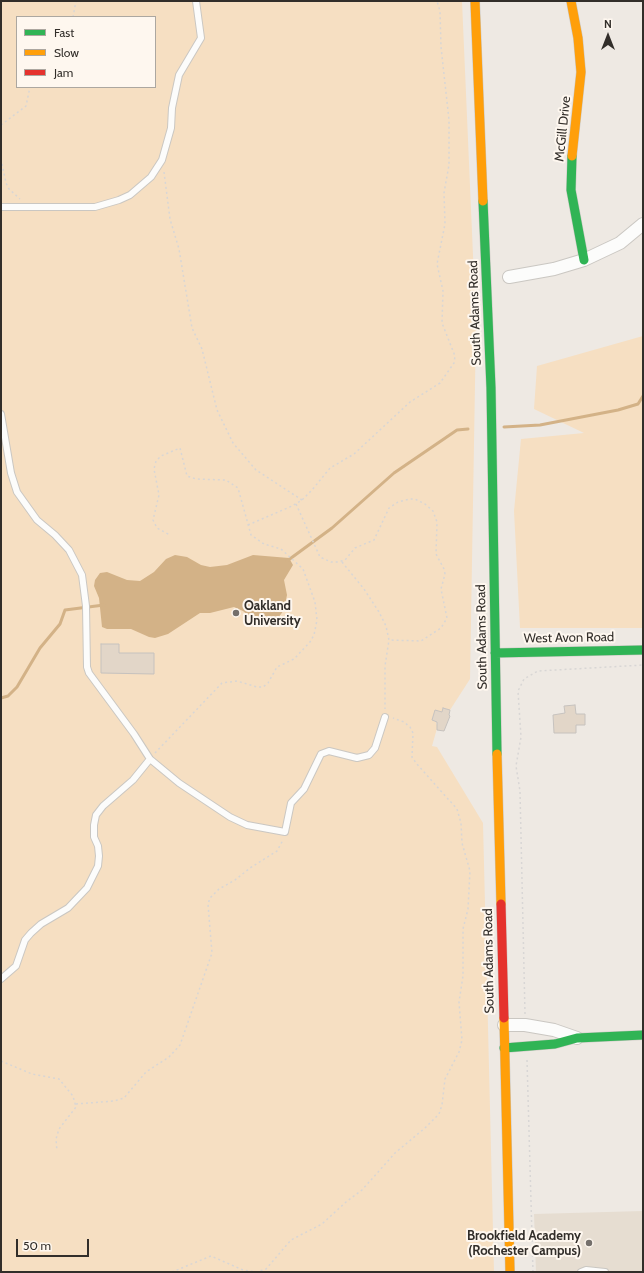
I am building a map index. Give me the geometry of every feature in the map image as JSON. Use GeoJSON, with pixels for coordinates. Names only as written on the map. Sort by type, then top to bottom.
{"type":"FeatureCollection","features":[{"type":"Feature","properties":{"kind":"main road","name":"South Adams Road"},"geometry":{"type":"LineString","coordinates":[[475,1],[491,388],[495,653],[510,1272]]}},
{"type":"Feature","properties":{"kind":"main road","name":"McGill Drive"},"geometry":{"type":"LineString","coordinates":[[571,1],[578,38],[580,72],[579,100],[572,159],[571,190],[584,260]]}},
{"type":"Feature","properties":{"kind":"main road","name":"West Avon Road"},"geometry":{"type":"LineString","coordinates":[[495,653],[643,650]]}},
{"type":"Feature","properties":{"kind":"main road"},"geometry":{"type":"LineString","coordinates":[[504,1048],[555,1044],[577,1038],[643,1035]]}},
{"type":"Feature","properties":{"kind":"street"},"geometry":{"type":"LineString","coordinates":[[509,277],[554,269],[584,260],[620,243],[643,224]]}},
{"type":"Feature","properties":{"kind":"street"},"geometry":{"type":"LineString","coordinates":[[504,1025],[554,1030],[577,1038]]}},
{"type":"Feature","properties":{"kind":"lane"},"geometry":{"type":"LineString","coordinates":[[1,207],[80,209],[107,205],[130,195],[150,177],[162,160],[171,128],[172,108],[179,75],[201,38],[196,1]]}},
{"type":"Feature","properties":{"kind":"lane"},"geometry":{"type":"LineString","coordinates":[[1,414],[11,473],[17,492],[37,520],[55,535],[69,550],[82,575],[86,606],[87,667],[89,673],[134,734],[150,759],[179,783],[230,817],[247,825],[285,832],[292,803],[304,789],[321,754],[329,751],[358,758],[369,755],[375,748],[385,717]]}},
{"type":"Feature","properties":{"kind":"lane"},"geometry":{"type":"LineString","coordinates":[[1,978],[16,966],[25,940],[31,933],[41,924],[68,908],[87,888],[98,866],[98,846],[94,837],[96,815],[103,806],[133,780],[150,759]]}},
{"type":"Feature","properties":{"kind":"lane"},"geometry":{"type":"LineString","coordinates":[[582,1272],[586,1270],[605,1272]]}},
{"type":"Feature","properties":{"kind":"path"},"geometry":{"type":"LineString","coordinates":[[73,16],[76,1]]}},
{"type":"Feature","properties":{"kind":"path"},"geometry":{"type":"LineString","coordinates":[[248,525],[302,500],[330,468],[354,454],[410,402],[440,383],[454,363],[455,356],[442,323],[443,291],[437,264],[445,224],[444,193],[448,165],[449,120],[445,94],[445,70],[440,41],[440,11],[437,1]]}},
{"type":"Feature","properties":{"kind":"path"},"geometry":{"type":"LineString","coordinates":[[1,125],[26,106],[30,88]]}},
{"type":"Feature","properties":{"kind":"path"},"geometry":{"type":"LineString","coordinates":[[1,159],[6,183],[25,207]]}},
{"type":"Feature","properties":{"kind":"path"},"geometry":{"type":"LineString","coordinates":[[162,160],[170,220],[179,249],[192,328],[202,349],[217,410],[233,444],[256,470],[302,500]]}},
{"type":"Feature","properties":{"kind":"path"},"geometry":{"type":"LineString","coordinates":[[150,759],[222,683],[237,681],[257,687],[263,687],[272,678],[277,667],[294,659],[310,642],[316,628],[316,608],[305,574],[300,566],[281,549],[264,544],[252,535],[238,488],[226,480],[196,479],[187,476],[180,448],[160,456],[154,469],[160,495],[153,520],[157,528],[170,535]]}},
{"type":"Feature","properties":{"kind":"path"},"geometry":{"type":"LineString","coordinates":[[342,562],[355,548],[374,540],[389,508],[398,502],[410,499],[420,501],[435,514],[438,527],[436,554],[445,574],[441,589],[447,618],[441,628],[421,641],[389,640]]}},
{"type":"Feature","properties":{"kind":"path"},"geometry":{"type":"LineString","coordinates":[[172,1272],[211,1256],[243,1270],[257,1272],[266,1269],[291,1240],[322,1224],[346,1202],[362,1190],[395,1153],[439,1114],[443,1100],[445,1079],[459,1052],[462,1040],[459,1002],[463,976],[463,929],[468,904],[468,862],[462,843],[461,823],[457,809],[412,757],[413,733],[410,727],[404,722],[385,717],[385,666],[389,640],[386,626],[379,612],[352,572],[342,562],[326,560],[320,557],[296,504]]}},
{"type":"Feature","properties":{"kind":"path"},"geometry":{"type":"LineString","coordinates":[[526,1026],[520,791],[516,766],[521,737],[518,691],[524,679],[538,671],[643,665]]}},
{"type":"Feature","properties":{"kind":"path"},"geometry":{"type":"LineString","coordinates":[[76,1104],[114,1101],[124,1098],[146,1072],[169,1056],[180,1045],[212,953],[208,904],[210,898],[219,889],[235,880],[277,851],[283,841],[285,832]]}},
{"type":"Feature","properties":{"kind":"path"},"geometry":{"type":"LineString","coordinates":[[526,1047],[533,1272]]}},
{"type":"Feature","properties":{"kind":"path"},"geometry":{"type":"LineString","coordinates":[[1,1061],[32,1074],[59,1079],[73,1096],[76,1104],[75,1110],[59,1129],[56,1139],[57,1151]]}},
{"type":"Feature","properties":{"kind":"shaded area","name":"Oakland University"},"geometry":{"type":"Polygon","coordinates":[[[1,1],[462,1],[476,325],[470,679],[450,710],[443,708],[442,712],[435,711],[432,720],[437,722],[436,724],[438,725],[432,746],[437,747],[483,823],[494,1272],[1,1272],[1,1]]]}},
{"type":"Feature","properties":{"kind":"shaded area"},"geometry":{"type":"Polygon","coordinates":[[[643,336],[643,628],[520,628],[514,511],[521,439],[584,433],[534,409],[537,366],[643,336]]]}},
{"type":"Feature","properties":{"kind":"shaded area"},"geometry":{"type":"Polygon","coordinates":[[[175,555],[187,557],[201,565],[210,567],[227,565],[253,555],[289,558],[293,565],[284,580],[287,595],[284,610],[278,618],[265,623],[257,622],[243,611],[234,607],[210,613],[200,613],[168,634],[155,638],[131,629],[107,629],[102,627],[99,598],[94,586],[95,580],[100,573],[107,572],[127,580],[140,581],[154,572],[166,559],[175,555]]]}},
{"type":"Feature","properties":{"kind":"shaded area","name":"Brookfield Academy (Rochester Campus)"},"geometry":{"type":"Polygon","coordinates":[[[643,1211],[643,1272],[536,1272],[534,1214],[643,1211]]]}},
{"type":"Feature","properties":{"kind":"building"},"geometry":{"type":"Polygon","coordinates":[[[101,644],[119,644],[119,653],[154,653],[154,674],[101,673],[101,644]]]}},
{"type":"Feature","properties":{"kind":"building"},"geometry":{"type":"Polygon","coordinates":[[[575,705],[576,714],[585,714],[585,725],[576,725],[576,733],[554,733],[553,715],[565,713],[564,706],[575,705]]]}},
{"type":"Feature","properties":{"kind":"building"},"geometry":{"type":"Polygon","coordinates":[[[443,708],[450,710],[450,716],[444,731],[437,730],[437,722],[432,720],[435,710],[442,712],[443,708]]]}},
{"type":"Feature","properties":{"kind":"waterway"},"geometry":{"type":"LineString","coordinates":[[504,427],[540,425],[618,410],[638,404],[643,396]]}},
{"type":"Feature","properties":{"kind":"waterway"},"geometry":{"type":"LineString","coordinates":[[287,561],[332,528],[394,473],[457,430],[468,429]]}},
{"type":"Feature","properties":{"kind":"waterway"},"geometry":{"type":"LineString","coordinates":[[1,698],[8,696],[17,687],[40,648],[60,624],[65,610],[104,605]]}},
{"type":"Feature","properties":{"kind":"traffic: fast"},"geometry":{"type":"LineString","coordinates":[[572,156],[571,190],[584,260]]}},
{"type":"Feature","properties":{"kind":"traffic: fast"},"geometry":{"type":"LineString","coordinates":[[483,201],[491,388],[497,754]]}},
{"type":"Feature","properties":{"kind":"traffic: fast"},"geometry":{"type":"LineString","coordinates":[[495,653],[643,650]]}},
{"type":"Feature","properties":{"kind":"traffic: fast"},"geometry":{"type":"LineString","coordinates":[[504,1048],[555,1044],[577,1038],[643,1035]]}},
{"type":"Feature","properties":{"kind":"traffic: slow"},"geometry":{"type":"LineString","coordinates":[[475,1],[483,201]]}},
{"type":"Feature","properties":{"kind":"traffic: slow"},"geometry":{"type":"LineString","coordinates":[[571,1],[578,38],[581,72],[572,156]]}},
{"type":"Feature","properties":{"kind":"traffic: slow"},"geometry":{"type":"LineString","coordinates":[[497,754],[501,904]]}},
{"type":"Feature","properties":{"kind":"traffic: slow"},"geometry":{"type":"LineString","coordinates":[[504,1018],[510,1272]]}},
{"type":"Feature","properties":{"kind":"traffic: jam"},"geometry":{"type":"LineString","coordinates":[[501,904],[504,1018]]}},
{"type":"Feature","properties":{"kind":"place","name":"Oakland University"},"geometry":{"type":"Point","coordinates":[236,613]}},
{"type":"Feature","properties":{"kind":"place","name":"Brookfield Academy (Rochester Campus)"},"geometry":{"type":"Point","coordinates":[589,1243]}}]}
